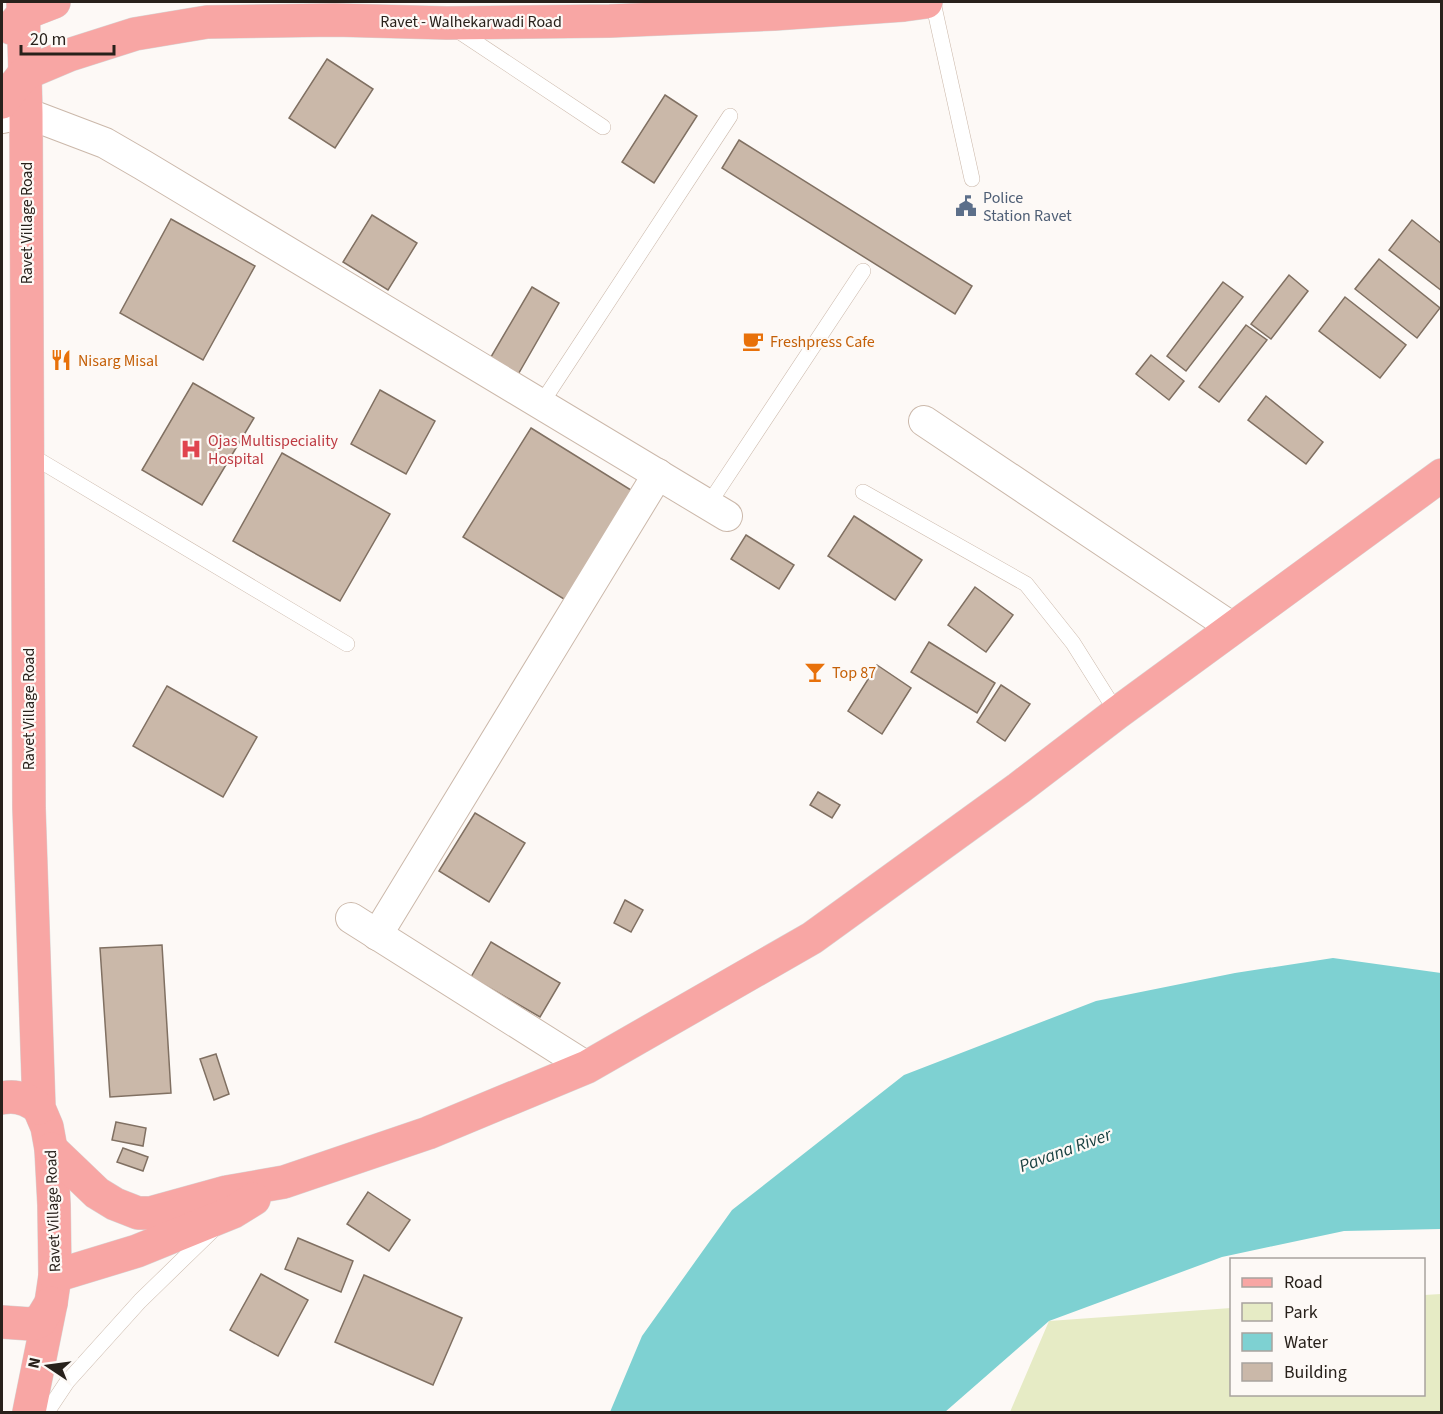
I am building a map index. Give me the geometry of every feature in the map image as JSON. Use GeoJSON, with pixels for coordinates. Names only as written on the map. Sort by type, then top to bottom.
{"type":"FeatureCollection","features":[{"type":"Feature","properties":{"kind":"main road"},"geometry":{"type":"LineString","coordinates":[[2,39],[23,8],[54,2]]}},
{"type":"Feature","properties":{"kind":"main road","name":"Ravet - Walhekarwadi Road"},"geometry":{"type":"LineString","coordinates":[[24,74],[69,55],[135,33],[207,22],[335,20],[447,22],[520,11],[610,21],[774,15],[926,2]]}},
{"type":"Feature","properties":{"kind":"main road","name":"Ravet Village Road"},"geometry":{"type":"LineString","coordinates":[[23,8],[24,74],[10,111],[27,453],[29,808],[39,1108],[47,1127],[51,1149],[54,1205],[53,1289],[29,1413]]}},
{"type":"Feature","properties":{"kind":"main road"},"geometry":{"type":"LineString","coordinates":[[51,1149],[97,1193],[115,1204],[138,1213],[151,1213],[227,1192],[284,1182],[428,1133],[587,1067],[812,938],[1442,475]]}},
{"type":"Feature","properties":{"kind":"main road"},"geometry":{"type":"LineString","coordinates":[[2,1098],[20,1097],[39,1108]]}},
{"type":"Feature","properties":{"kind":"main road"},"geometry":{"type":"LineString","coordinates":[[2,1322],[31,1324],[40,1321],[53,1289],[137,1251],[233,1212],[284,1182]]}},
{"type":"Feature","properties":{"kind":"street"},"geometry":{"type":"LineString","coordinates":[[10,111],[105,143],[718,511]]}},
{"type":"Feature","properties":{"kind":"street"},"geometry":{"type":"LineString","coordinates":[[924,421],[1233,628]]}},
{"type":"Feature","properties":{"kind":"street"},"geometry":{"type":"LineString","coordinates":[[377,935],[658,474]]}},
{"type":"Feature","properties":{"kind":"street"},"geometry":{"type":"LineString","coordinates":[[351,918],[587,1067]]}},
{"type":"Feature","properties":{"kind":"lane"},"geometry":{"type":"LineString","coordinates":[[933,2],[972,179]]}},
{"type":"Feature","properties":{"kind":"lane"},"geometry":{"type":"LineString","coordinates":[[447,22],[603,127]]}},
{"type":"Feature","properties":{"kind":"lane"},"geometry":{"type":"LineString","coordinates":[[541,404],[730,116]]}},
{"type":"Feature","properties":{"kind":"lane"},"geometry":{"type":"LineString","coordinates":[[718,511],[863,271]]}},
{"type":"Feature","properties":{"kind":"lane"},"geometry":{"type":"LineString","coordinates":[[27,453],[348,644]]}},
{"type":"Feature","properties":{"kind":"lane"},"geometry":{"type":"LineString","coordinates":[[863,492],[1026,584],[1073,643],[1117,713]]}},
{"type":"Feature","properties":{"kind":"lane"},"geometry":{"type":"LineString","coordinates":[[47,1413],[67,1382],[140,1300],[233,1212]]}},
{"type":"Feature","properties":{"kind":"green space"},"geometry":{"type":"Polygon","coordinates":[[[1441,1294],[1441,1412],[1010,1412],[1049,1321],[1230,1308],[1230,1396],[1425,1396],[1425,1295],[1441,1294]]]}},
{"type":"Feature","properties":{"kind":"water","name":"Pavana River"},"geometry":{"type":"Polygon","coordinates":[[[1333,958],[1441,973],[1441,1229],[1344,1231],[1222,1257],[1049,1321],[945,1412],[610,1412],[642,1336],[732,1210],[904,1075],[1096,1001],[1235,973],[1333,958]]]}},
{"type":"Feature","properties":{"kind":"building"},"geometry":{"type":"Polygon","coordinates":[[[327,59],[373,89],[335,148],[289,118],[327,59]]]}},
{"type":"Feature","properties":{"kind":"building"},"geometry":{"type":"Polygon","coordinates":[[[665,95],[697,116],[654,183],[622,162],[665,95]]]}},
{"type":"Feature","properties":{"kind":"building"},"geometry":{"type":"Polygon","coordinates":[[[739,140],[972,286],[955,314],[722,168],[739,140]]]}},
{"type":"Feature","properties":{"kind":"building"},"geometry":{"type":"Polygon","coordinates":[[[372,215],[417,243],[388,290],[343,262],[372,215]]]}},
{"type":"Feature","properties":{"kind":"building"},"geometry":{"type":"Polygon","coordinates":[[[171,219],[255,266],[203,360],[120,313],[171,219]]]}},
{"type":"Feature","properties":{"kind":"building"},"geometry":{"type":"Polygon","coordinates":[[[1412,220],[1442,244],[1442,291],[1389,250],[1412,220]]]}},
{"type":"Feature","properties":{"kind":"building"},"geometry":{"type":"Polygon","coordinates":[[[1379,259],[1440,308],[1417,338],[1355,289],[1379,259]]]}},
{"type":"Feature","properties":{"kind":"building"},"geometry":{"type":"Polygon","coordinates":[[[1289,275],[1308,291],[1271,339],[1251,324],[1289,275]]]}},
{"type":"Feature","properties":{"kind":"building"},"geometry":{"type":"Polygon","coordinates":[[[1223,282],[1243,297],[1186,371],[1167,356],[1223,282]]]}},
{"type":"Feature","properties":{"kind":"building"},"geometry":{"type":"Polygon","coordinates":[[[532,287],[559,303],[516,378],[488,362],[532,287]]]}},
{"type":"Feature","properties":{"kind":"building"},"geometry":{"type":"Polygon","coordinates":[[[1345,297],[1406,345],[1380,378],[1319,331],[1345,297]]]}},
{"type":"Feature","properties":{"kind":"building"},"geometry":{"type":"Polygon","coordinates":[[[1246,325],[1267,340],[1219,402],[1199,387],[1246,325]]]}},
{"type":"Feature","properties":{"kind":"building"},"geometry":{"type":"Polygon","coordinates":[[[1151,355],[1184,381],[1169,400],[1136,374],[1151,355]]]}},
{"type":"Feature","properties":{"kind":"building"},"geometry":{"type":"Polygon","coordinates":[[[193,383],[254,418],[202,505],[142,470],[193,383]]]}},
{"type":"Feature","properties":{"kind":"building"},"geometry":{"type":"Polygon","coordinates":[[[380,390],[435,421],[406,474],[351,444],[380,390]]]}},
{"type":"Feature","properties":{"kind":"building"},"geometry":{"type":"Polygon","coordinates":[[[1266,396],[1323,442],[1306,464],[1248,420],[1266,396]]]}},
{"type":"Feature","properties":{"kind":"building"},"geometry":{"type":"Polygon","coordinates":[[[531,428],[639,495],[572,604],[463,537],[531,428]]]}},
{"type":"Feature","properties":{"kind":"building"},"geometry":{"type":"Polygon","coordinates":[[[282,453],[390,514],[340,601],[233,541],[282,453]]]}},
{"type":"Feature","properties":{"kind":"building"},"geometry":{"type":"Polygon","coordinates":[[[854,516],[922,560],[895,600],[828,556],[854,516]]]}},
{"type":"Feature","properties":{"kind":"building"},"geometry":{"type":"Polygon","coordinates":[[[746,535],[794,565],[779,589],[731,559],[746,535]]]}},
{"type":"Feature","properties":{"kind":"building"},"geometry":{"type":"Polygon","coordinates":[[[975,587],[1013,615],[986,652],[948,625],[975,587]]]}},
{"type":"Feature","properties":{"kind":"building"},"geometry":{"type":"Polygon","coordinates":[[[929,642],[995,683],[977,713],[911,672],[929,642]]]}},
{"type":"Feature","properties":{"kind":"building"},"geometry":{"type":"Polygon","coordinates":[[[877,665],[911,688],[882,734],[848,711],[877,665]]]}},
{"type":"Feature","properties":{"kind":"building"},"geometry":{"type":"Polygon","coordinates":[[[1001,685],[1030,704],[1005,741],[977,722],[1001,685]]]}},
{"type":"Feature","properties":{"kind":"building"},"geometry":{"type":"Polygon","coordinates":[[[167,686],[257,737],[223,797],[133,746],[167,686]]]}},
{"type":"Feature","properties":{"kind":"building"},"geometry":{"type":"Polygon","coordinates":[[[818,792],[840,805],[832,818],[810,805],[818,792]]]}},
{"type":"Feature","properties":{"kind":"building"},"geometry":{"type":"Polygon","coordinates":[[[475,813],[525,843],[489,902],[439,871],[475,813]]]}},
{"type":"Feature","properties":{"kind":"building"},"geometry":{"type":"Polygon","coordinates":[[[625,900],[643,910],[631,932],[614,923],[625,900]]]}},
{"type":"Feature","properties":{"kind":"building"},"geometry":{"type":"Polygon","coordinates":[[[491,942],[560,983],[540,1017],[471,977],[491,942]]]}},
{"type":"Feature","properties":{"kind":"building"},"geometry":{"type":"Polygon","coordinates":[[[162,945],[171,1093],[110,1097],[100,948],[162,945]]]}},
{"type":"Feature","properties":{"kind":"building"},"geometry":{"type":"Polygon","coordinates":[[[216,1054],[229,1094],[214,1100],[200,1059],[216,1054]]]}},
{"type":"Feature","properties":{"kind":"building"},"geometry":{"type":"Polygon","coordinates":[[[116,1122],[146,1128],[143,1146],[112,1140],[116,1122]]]}},
{"type":"Feature","properties":{"kind":"building"},"geometry":{"type":"Polygon","coordinates":[[[123,1148],[148,1157],[143,1171],[117,1162],[123,1148]]]}},
{"type":"Feature","properties":{"kind":"building"},"geometry":{"type":"Polygon","coordinates":[[[368,1192],[410,1220],[389,1251],[347,1224],[368,1192]]]}},
{"type":"Feature","properties":{"kind":"building"},"geometry":{"type":"Polygon","coordinates":[[[298,1238],[353,1261],[341,1292],[285,1269],[298,1238]]]}},
{"type":"Feature","properties":{"kind":"building"},"geometry":{"type":"Polygon","coordinates":[[[261,1274],[308,1300],[278,1356],[230,1330],[261,1274]]]}},
{"type":"Feature","properties":{"kind":"building"},"geometry":{"type":"Polygon","coordinates":[[[364,1275],[462,1318],[433,1385],[335,1342],[364,1275]]]}},
{"type":"Feature","properties":{"kind":"place","name":"Police Station Ravet"},"geometry":{"type":"Point","coordinates":[966,206]}},
{"type":"Feature","properties":{"kind":"place","name":"Freshpress Cafe"},"geometry":{"type":"Point","coordinates":[753,341]}},
{"type":"Feature","properties":{"kind":"place","name":"Nisarg Misal"},"geometry":{"type":"Point","coordinates":[61,360]}},
{"type":"Feature","properties":{"kind":"place","name":"Ojas Multispeciality Hospital"},"geometry":{"type":"Point","coordinates":[191,449]}},
{"type":"Feature","properties":{"kind":"place","name":"Top 87"},"geometry":{"type":"Point","coordinates":[815,672]}}]}
